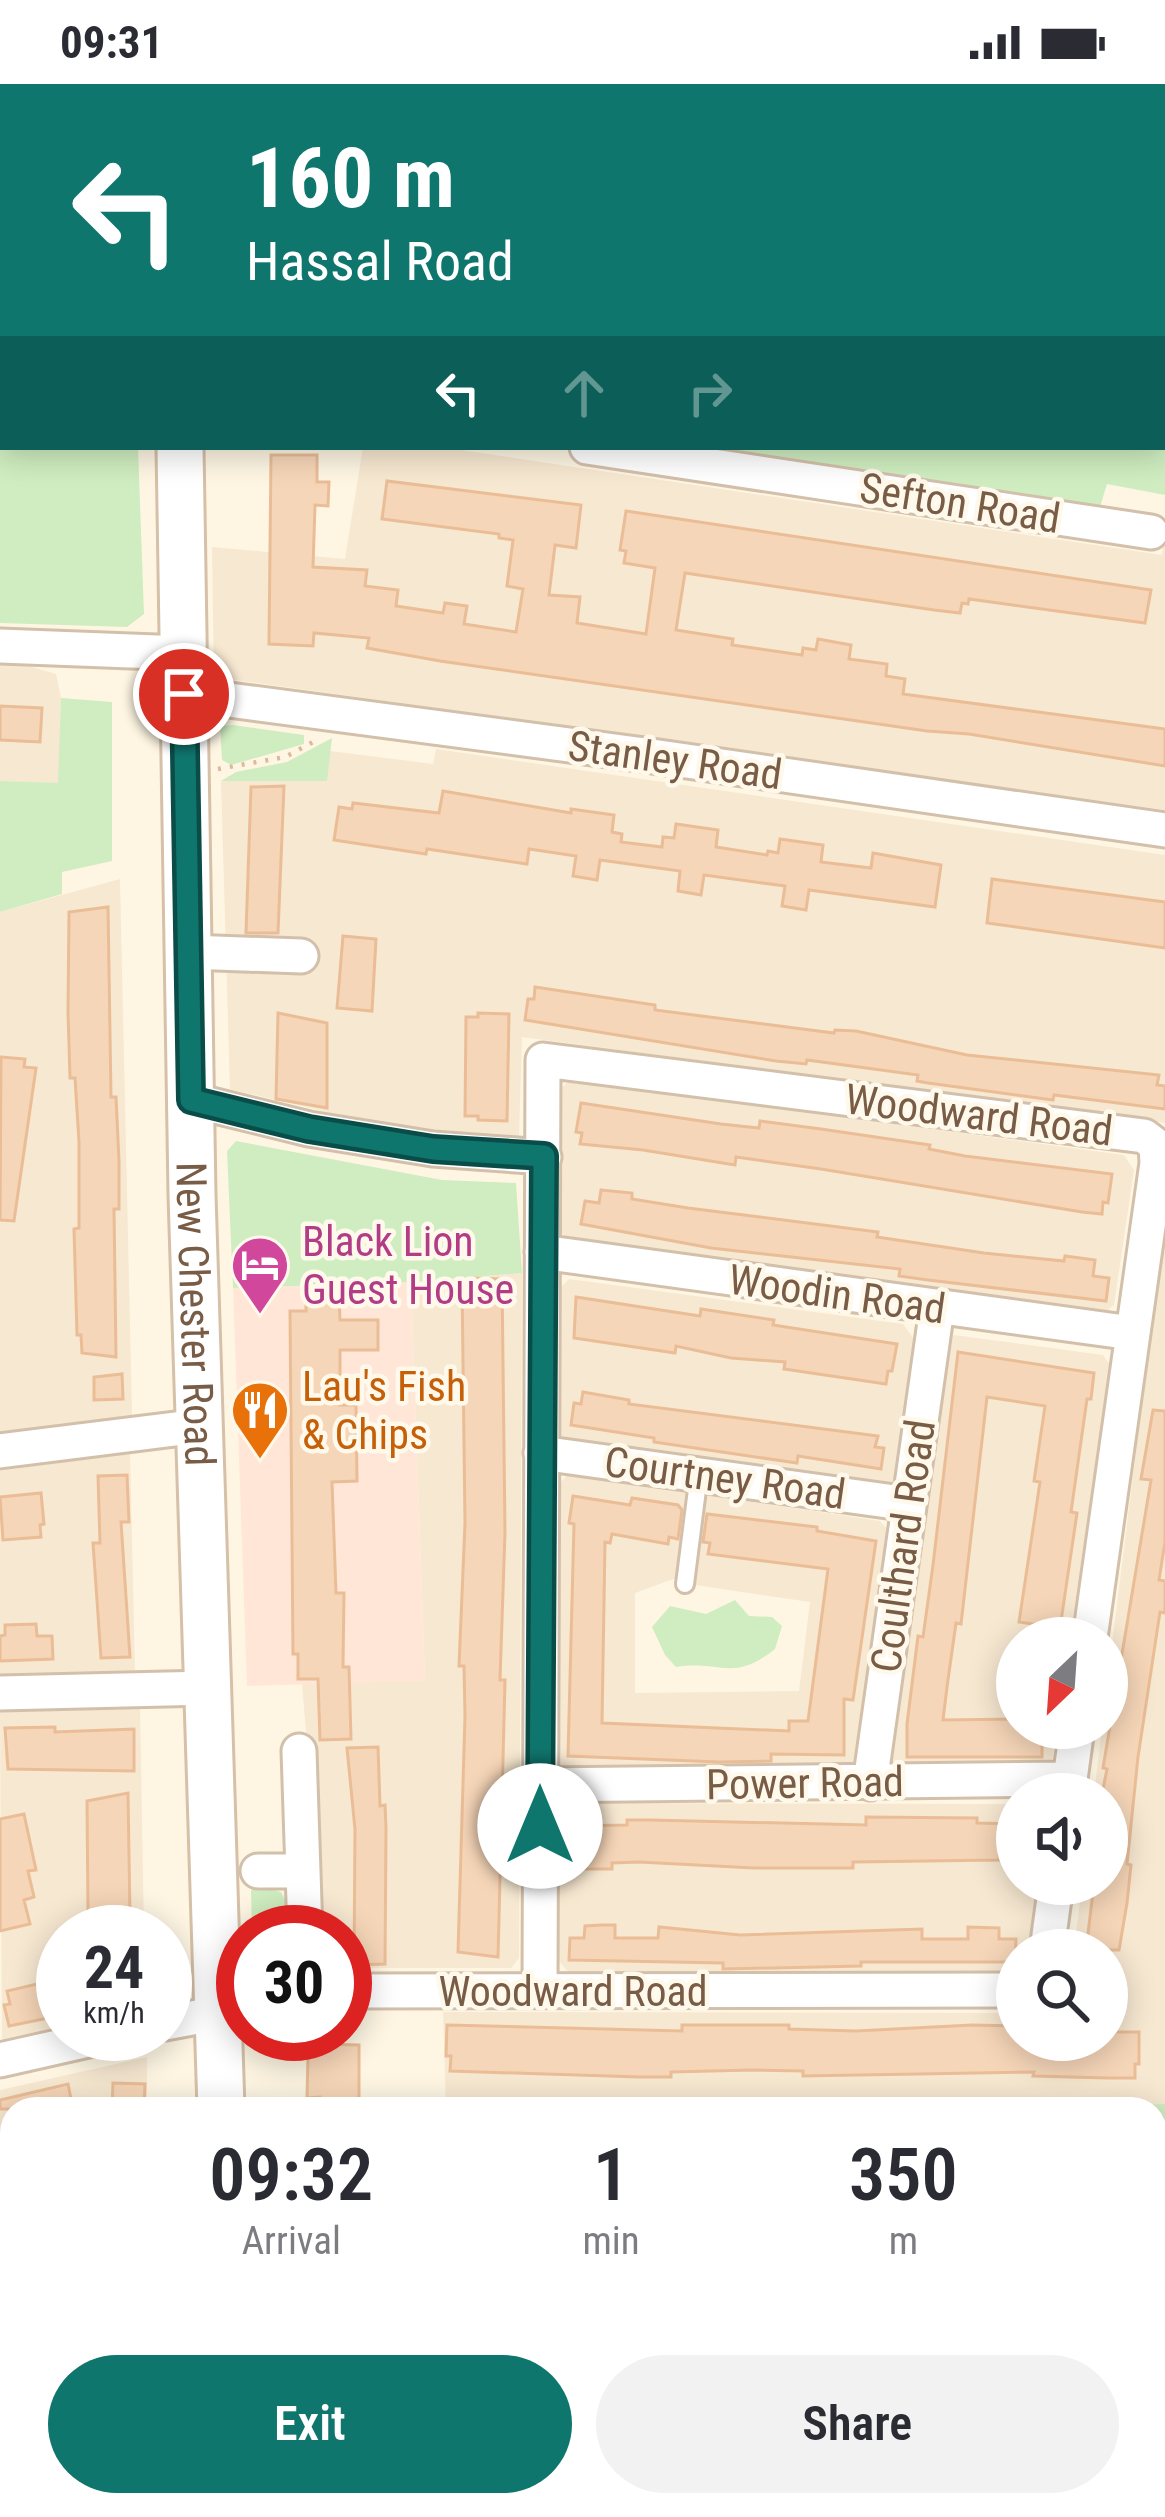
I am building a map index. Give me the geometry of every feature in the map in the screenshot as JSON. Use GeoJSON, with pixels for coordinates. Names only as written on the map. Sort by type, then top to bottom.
{"type":"FeatureCollection","features":[{"type":"Feature","properties":{"kind":"main road","name":"New Chester Road"},"geometry":{"type":"LineString","coordinates":[[179,450],[199,1426],[221,1905]]}},
{"type":"Feature","properties":{"kind":"main road","name":"New Chester Road"},"geometry":{"type":"LineString","coordinates":[[222,2097],[224,2061]]}},
{"type":"Feature","properties":{"kind":"street","name":"Sefton Road"},"geometry":{"type":"LineString","coordinates":[[609,450],[1132,520]]}},
{"type":"Feature","properties":{"kind":"street","name":"Stanley Road"},"geometry":{"type":"LineString","coordinates":[[0,646],[89,650],[321,712],[1165,830]]}},
{"type":"Feature","properties":{"kind":"street"},"geometry":{"type":"LineString","coordinates":[[89,650],[89,684]]}},
{"type":"Feature","properties":{"kind":"street"},"geometry":{"type":"LineString","coordinates":[[188,952],[284,966]]}},
{"type":"Feature","properties":{"kind":"street","name":"Woodward Road"},"geometry":{"type":"LineString","coordinates":[[544,1156],[543,1060],[1144,1136],[1156,1145],[1093,1617]]}},
{"type":"Feature","properties":{"kind":"street"},"geometry":{"type":"LineString","coordinates":[[191,1100],[309,1129],[412,1146],[544,1156],[540,1991]]}},
{"type":"Feature","properties":{"kind":"street","name":"Woodin Road"},"geometry":{"type":"LineString","coordinates":[[542,1252],[1132,1333]]}},
{"type":"Feature","properties":{"kind":"street","name":"Coulthard Road"},"geometry":{"type":"LineString","coordinates":[[870,1783],[937,1308]]}},
{"type":"Feature","properties":{"kind":"street"},"geometry":{"type":"LineString","coordinates":[[0,1451],[199,1426]]}},
{"type":"Feature","properties":{"kind":"street","name":"Courtney Road"},"geometry":{"type":"LineString","coordinates":[[541,1453],[909,1504]]}},
{"type":"Feature","properties":{"kind":"street"},"geometry":{"type":"LineString","coordinates":[[0,1693],[208,1688]]}},
{"type":"Feature","properties":{"kind":"street"},"geometry":{"type":"LineString","coordinates":[[299,1751],[304,1905]]}},
{"type":"Feature","properties":{"kind":"street","name":"Power Road"},"geometry":{"type":"LineString","coordinates":[[540,1785],[996,1785]]}},
{"type":"Feature","properties":{"kind":"street"},"geometry":{"type":"LineString","coordinates":[[258,1871],[303,1871]]}},
{"type":"Feature","properties":{"kind":"street","name":"Woodward Road"},"geometry":{"type":"LineString","coordinates":[[372,1991],[996,1990]]}},
{"type":"Feature","properties":{"kind":"street"},"geometry":{"type":"LineString","coordinates":[[0,2060],[36,2052]]}},
{"type":"Feature","properties":{"kind":"lane"},"geometry":{"type":"LineString","coordinates":[[685,1585],[699,1474]]}},
{"type":"Feature","properties":{"kind":"path"},"geometry":{"type":"LineString","coordinates":[[185,767],[228,770],[285,758],[315,742],[321,712]]}},
{"type":"Feature","properties":{"kind":"shaded area"},"geometry":{"type":"Polygon","coordinates":[[[363,450],[461,450],[1162,555],[1165,529],[1165,810],[214,677],[212,547],[345,559],[363,450]]]}},
{"type":"Feature","properties":{"kind":"shaded area"},"geometry":{"type":"Polygon","coordinates":[[[19,663],[56,674],[61,698],[59,784],[0,781],[0,664],[19,663]]]}},
{"type":"Feature","properties":{"kind":"shaded area"},"geometry":{"type":"Polygon","coordinates":[[[436,749],[1165,855],[1165,1123],[522,1037],[519,1137],[399,1129],[230,1089],[221,781],[326,781],[330,751],[433,764],[436,749]]]}},
{"type":"Feature","properties":{"kind":"shaded area"},"geometry":{"type":"Polygon","coordinates":[[[120,879],[132,1416],[0,1434],[0,912],[120,879]]]}},
{"type":"Feature","properties":{"kind":"shaded area"},"geometry":{"type":"Polygon","coordinates":[[[570,1080],[1124,1155],[1134,1170],[1114,1305],[1102,1315],[572,1241],[561,1233],[558,1223],[559,1090],[570,1080]]]}},
{"type":"Feature","properties":{"kind":"shaded area"},"geometry":{"type":"Polygon","coordinates":[[[1165,1217],[1165,2097],[446,2097],[443,2012],[996,2013],[996,2061],[1128,2061],[1128,1929],[1077,1929],[1079,1905],[1128,1905],[1128,1773],[1097,1773],[1099,1749],[1128,1749],[1128,1617],[1115,1617],[1165,1217]]]}},
{"type":"Feature","properties":{"kind":"shaded area"},"geometry":{"type":"Polygon","coordinates":[[[522,1273],[519,1958],[511,1968],[372,1968],[372,1905],[318,1905],[315,1744],[307,1743],[302,1684],[425,1680],[411,1282],[522,1273]]]}},
{"type":"Feature","properties":{"kind":"shaded area"},"geometry":{"type":"Polygon","coordinates":[[[569,1279],[903,1324],[914,1339],[895,1481],[883,1491],[568,1443],[556,1433],[558,1290],[569,1279]]]}},
{"type":"Feature","properties":{"kind":"shaded area"},"geometry":{"type":"Polygon","coordinates":[[[411,1282],[425,1681],[247,1686],[233,1288],[411,1282]]]}},
{"type":"Feature","properties":{"kind":"shaded area"},"geometry":{"type":"Polygon","coordinates":[[[954,1335],[1103,1355],[1110,1365],[1073,1617],[996,1617],[996,1749],[1054,1749],[1050,1773],[887,1767],[943,1343],[954,1335]]]}},
{"type":"Feature","properties":{"kind":"shaded area"},"geometry":{"type":"Polygon","coordinates":[[[130,1452],[135,1674],[0,1677],[0,1471],[130,1452]]]}},
{"type":"Feature","properties":{"kind":"shaded area"},"geometry":{"type":"Polygon","coordinates":[[[569,1474],[687,1492],[676,1578],[635,1593],[635,1693],[799,1691],[810,1602],[695,1585],[706,1495],[880,1521],[889,1531],[861,1758],[849,1773],[557,1769],[555,1487],[569,1474]]]}},
{"type":"Feature","properties":{"kind":"shaded area"},"geometry":{"type":"Polygon","coordinates":[[[140,1707],[144,1905],[36,1905],[36,2032],[2,2039],[0,1709],[140,1707]]]}},
{"type":"Feature","properties":{"kind":"shaded area"},"geometry":{"type":"Polygon","coordinates":[[[569,1803],[996,1804],[996,1905],[1036,1905],[1032,1929],[996,1929],[996,1977],[569,1973],[557,1959],[557,1815],[569,1803]]]}},
{"type":"Feature","properties":{"kind":"shaded area"},"geometry":{"type":"Polygon","coordinates":[[[147,2061],[147,2097],[0,2097],[0,2090],[147,2061]]]}},
{"type":"Feature","properties":{"kind":"green space"},"geometry":{"type":"Polygon","coordinates":[[[0,450],[138,450],[144,614],[127,627],[0,623],[0,450]]]}},
{"type":"Feature","properties":{"kind":"green space"},"geometry":{"type":"Polygon","coordinates":[[[718,450],[1165,450],[1165,495],[1107,484],[1100,507],[718,450]]]}},
{"type":"Feature","properties":{"kind":"green space"},"geometry":{"type":"Polygon","coordinates":[[[61,698],[112,702],[112,861],[62,872],[62,894],[0,912],[0,781],[58,783],[61,698]]]}},
{"type":"Feature","properties":{"kind":"green space"},"geometry":{"type":"Polygon","coordinates":[[[220,726],[304,735],[304,744],[231,765],[222,760],[220,726]]]}},
{"type":"Feature","properties":{"kind":"green space"},"geometry":{"type":"Polygon","coordinates":[[[332,738],[327,781],[221,781],[236,772],[287,762],[332,738]]]}},
{"type":"Feature","properties":{"kind":"green space"},"geometry":{"type":"Polygon","coordinates":[[[236,1141],[442,1180],[516,1183],[522,1273],[233,1288],[227,1151],[236,1141]]]}},
{"type":"Feature","properties":{"kind":"green space"},"geometry":{"type":"Polygon","coordinates":[[[735,1600],[749,1616],[772,1617],[782,1626],[775,1649],[737,1668],[676,1667],[652,1627],[670,1606],[706,1614],[735,1600]]]}},
{"type":"Feature","properties":{"kind":"green space"},"geometry":{"type":"Polygon","coordinates":[[[251,1890],[281,1892],[287,1905],[251,1905],[251,1890]]]}},
{"type":"Feature","properties":{"kind":"building"},"geometry":{"type":"Polygon","coordinates":[[[271,455],[317,455],[317,482],[329,482],[328,506],[315,505],[313,567],[367,570],[365,586],[398,590],[396,606],[443,613],[445,603],[467,606],[464,624],[516,632],[523,589],[507,586],[513,540],[499,538],[499,534],[382,519],[387,481],[581,505],[576,548],[555,545],[549,595],[580,597],[577,623],[646,634],[655,568],[624,563],[626,551],[620,550],[626,511],[1151,590],[1145,623],[969,599],[968,604],[962,603],[960,613],[685,573],[676,630],[733,639],[732,645],[802,655],[803,648],[816,650],[818,639],[851,645],[849,659],[887,664],[886,676],[905,679],[903,694],[1165,729],[1165,766],[440,661],[367,648],[369,638],[314,633],[313,646],[269,644],[271,455]]]}},
{"type":"Feature","properties":{"kind":"building"},"geometry":{"type":"Polygon","coordinates":[[[0,706],[42,708],[40,742],[0,740],[0,706]]]}},
{"type":"Feature","properties":{"kind":"building"},"geometry":{"type":"Polygon","coordinates":[[[284,786],[278,933],[246,933],[251,787],[284,786]]]}},
{"type":"Feature","properties":{"kind":"building"},"geometry":{"type":"Polygon","coordinates":[[[443,791],[571,813],[571,809],[614,815],[612,832],[622,834],[621,842],[662,847],[663,837],[674,838],[676,824],[718,830],[716,847],[767,855],[768,851],[778,853],[780,839],[823,845],[821,862],[871,868],[873,853],[941,865],[935,907],[809,890],[806,910],[782,906],[785,886],[704,875],[701,895],[678,891],[680,871],[600,860],[597,880],[573,876],[576,856],[529,849],[527,864],[334,840],[339,807],[352,809],[353,803],[439,813],[443,791]]]}},
{"type":"Feature","properties":{"kind":"building"},"geometry":{"type":"Polygon","coordinates":[[[992,879],[1165,902],[1165,948],[987,923],[992,879]]]}},
{"type":"Feature","properties":{"kind":"building"},"geometry":{"type":"Polygon","coordinates":[[[108,907],[111,1097],[116,1097],[119,1161],[119,1209],[114,1209],[116,1357],[82,1353],[81,1335],[77,1335],[74,1229],[79,1228],[79,1142],[68,1012],[69,912],[108,907]]]}},
{"type":"Feature","properties":{"kind":"building"},"geometry":{"type":"Polygon","coordinates":[[[343,936],[376,939],[372,1011],[337,1008],[343,936]]]}},
{"type":"Feature","properties":{"kind":"building"},"geometry":{"type":"Polygon","coordinates":[[[535,987],[655,1005],[655,1010],[834,1033],[856,1031],[967,1055],[1159,1075],[1157,1085],[1165,1086],[1165,1109],[928,1083],[917,1081],[918,1075],[807,1060],[806,1064],[776,1061],[525,1020],[535,987]]]}},
{"type":"Feature","properties":{"kind":"building"},"geometry":{"type":"Polygon","coordinates":[[[278,1013],[327,1023],[327,1108],[276,1099],[278,1013]]]}},
{"type":"Feature","properties":{"kind":"building"},"geometry":{"type":"Polygon","coordinates":[[[478,1013],[509,1014],[507,1121],[465,1116],[466,1017],[478,1017],[478,1013]]]}},
{"type":"Feature","properties":{"kind":"building"},"geometry":{"type":"Polygon","coordinates":[[[1,1057],[25,1059],[24,1067],[36,1068],[14,1221],[0,1220],[1,1057]]]}},
{"type":"Feature","properties":{"kind":"building"},"geometry":{"type":"Polygon","coordinates":[[[581,1103],[721,1124],[759,1128],[760,1121],[821,1129],[930,1145],[929,1149],[965,1156],[1112,1174],[1108,1203],[1103,1202],[1102,1214],[1082,1212],[736,1157],[735,1165],[580,1144],[582,1133],[576,1132],[581,1103]]]}},
{"type":"Feature","properties":{"kind":"building"},"geometry":{"type":"Polygon","coordinates":[[[601,1190],[632,1193],[632,1199],[878,1232],[877,1237],[984,1253],[1095,1260],[1093,1276],[1109,1278],[1106,1301],[899,1276],[900,1269],[711,1248],[581,1224],[585,1201],[599,1203],[601,1190]]]}},
{"type":"Feature","properties":{"kind":"building"},"geometry":{"type":"Polygon","coordinates":[[[473,1278],[502,1279],[505,1532],[500,1680],[505,1680],[498,1957],[458,1952],[465,1716],[464,1666],[459,1666],[465,1523],[462,1282],[474,1283],[473,1278]]]}},
{"type":"Feature","properties":{"kind":"building"},"geometry":{"type":"Polygon","coordinates":[[[306,1294],[339,1294],[340,1320],[378,1320],[378,1350],[340,1350],[340,1405],[356,1405],[357,1481],[332,1482],[336,1593],[344,1593],[343,1667],[349,1667],[351,1739],[320,1740],[318,1679],[298,1679],[298,1654],[293,1654],[290,1311],[306,1311],[306,1294]]]}},
{"type":"Feature","properties":{"kind":"building"},"geometry":{"type":"Polygon","coordinates":[[[576,1297],[700,1316],[701,1309],[897,1344],[892,1371],[888,1371],[886,1384],[784,1369],[785,1362],[574,1338],[576,1297]]]}},
{"type":"Feature","properties":{"kind":"building"},"geometry":{"type":"Polygon","coordinates":[[[958,1352],[1094,1373],[1071,1512],[1077,1513],[1062,1617],[1020,1617],[1040,1482],[1034,1481],[1045,1406],[987,1397],[961,1624],[956,1623],[947,1687],[943,1720],[996,1719],[996,1749],[1042,1749],[1042,1757],[907,1757],[918,1636],[923,1637],[958,1352]]]}},
{"type":"Feature","properties":{"kind":"building"},"geometry":{"type":"Polygon","coordinates":[[[122,1374],[123,1399],[94,1400],[94,1377],[122,1374]]]}},
{"type":"Feature","properties":{"kind":"building"},"geometry":{"type":"Polygon","coordinates":[[[583,1392],[629,1400],[629,1404],[878,1436],[875,1447],[884,1448],[881,1469],[798,1456],[797,1463],[571,1425],[574,1403],[581,1404],[583,1392]]]}},
{"type":"Feature","properties":{"kind":"building"},"geometry":{"type":"Polygon","coordinates":[[[1153,1410],[1165,1411],[1165,1542],[1159,1580],[1165,1581],[1165,1613],[1160,1612],[1128,1854],[1128,1773],[1106,1773],[1103,1768],[1106,1749],[1128,1749],[1128,1618],[1151,1480],[1141,1479],[1153,1410]]]}},
{"type":"Feature","properties":{"kind":"building"},"geometry":{"type":"Polygon","coordinates":[[[127,1475],[129,1522],[121,1522],[130,1657],[101,1658],[93,1543],[100,1543],[98,1476],[127,1475]]]}},
{"type":"Feature","properties":{"kind":"building"},"geometry":{"type":"Polygon","coordinates":[[[41,1493],[41,1537],[3,1540],[0,1497],[41,1493]]]}},
{"type":"Feature","properties":{"kind":"building"},"geometry":{"type":"Polygon","coordinates":[[[573,1496],[630,1505],[632,1498],[678,1505],[682,1510],[678,1539],[669,1537],[668,1544],[612,1534],[610,1543],[605,1542],[602,1723],[789,1731],[789,1721],[808,1721],[828,1569],[708,1554],[710,1543],[703,1542],[707,1514],[817,1527],[817,1531],[876,1541],[853,1700],[844,1699],[844,1755],[771,1754],[771,1761],[719,1762],[568,1756],[573,1496]]]}},
{"type":"Feature","properties":{"kind":"building"},"geometry":{"type":"Polygon","coordinates":[[[36,1624],[37,1636],[52,1636],[53,1659],[0,1661],[5,1625],[36,1624]]]}},
{"type":"Feature","properties":{"kind":"building"},"geometry":{"type":"Polygon","coordinates":[[[55,1727],[55,1732],[134,1729],[134,1771],[8,1769],[5,1728],[55,1727]]]}},
{"type":"Feature","properties":{"kind":"building"},"geometry":{"type":"Polygon","coordinates":[[[378,1747],[380,1806],[385,1805],[386,1828],[385,1964],[372,1964],[372,1905],[354,1905],[355,1829],[347,1748],[378,1747]]]}},
{"type":"Feature","properties":{"kind":"building"},"geometry":{"type":"Polygon","coordinates":[[[128,1793],[130,1905],[88,1905],[87,1801],[128,1793]]]}},
{"type":"Feature","properties":{"kind":"building"},"geometry":{"type":"Polygon","coordinates":[[[24,1814],[36,1870],[28,1871],[34,1897],[24,1900],[30,1924],[0,1931],[0,1819],[24,1814]]]}},
{"type":"Feature","properties":{"kind":"building"},"geometry":{"type":"Polygon","coordinates":[[[866,1817],[977,1818],[977,1823],[996,1823],[996,1860],[853,1862],[853,1868],[639,1862],[612,1863],[612,1869],[573,1869],[573,1857],[567,1857],[568,1826],[627,1825],[627,1820],[866,1825],[866,1817]]]}},
{"type":"Feature","properties":{"kind":"building"},"geometry":{"type":"Polygon","coordinates":[[[1091,1905],[1127,1905],[1123,1929],[1089,1929],[1091,1905]]]}},
{"type":"Feature","properties":{"kind":"building"},"geometry":{"type":"Polygon","coordinates":[[[615,1925],[615,1938],[658,1938],[659,1927],[740,1935],[922,1929],[922,1939],[968,1939],[968,1927],[999,1929],[996,1962],[723,1969],[723,1963],[569,1960],[570,1938],[584,1938],[585,1926],[615,1925]]]}},
{"type":"Feature","properties":{"kind":"building"},"geometry":{"type":"Polygon","coordinates":[[[36,1984],[36,2020],[9,2026],[4,2005],[10,2004],[7,1991],[36,1984]]]}},
{"type":"Feature","properties":{"kind":"building"},"geometry":{"type":"Polygon","coordinates":[[[447,2025],[682,2031],[682,2025],[789,2025],[789,2029],[856,2031],[996,2026],[996,2061],[1128,2061],[1128,2032],[1139,2032],[1135,2078],[1033,2076],[1034,2072],[803,2076],[803,2071],[753,2070],[639,2077],[450,2071],[451,2056],[446,2056],[447,2025]]]}},
{"type":"Feature","properties":{"kind":"building"},"geometry":{"type":"Polygon","coordinates":[[[308,2061],[359,2061],[359,2097],[307,2097],[308,2061]]]}},
{"type":"Feature","properties":{"kind":"building"},"geometry":{"type":"Polygon","coordinates":[[[113,2083],[145,2084],[144,2097],[112,2097],[113,2083]]]}},
{"type":"Feature","properties":{"kind":"building"},"geometry":{"type":"Polygon","coordinates":[[[68,2084],[71,2097],[13,2097],[68,2084]]]}},
{"type":"Feature","properties":{"kind":"place","name":"Black Lion Guest House"},"geometry":{"type":"Point","coordinates":[260,1316]}},
{"type":"Feature","properties":{"kind":"place","name":"Lau's Fish & Chips"},"geometry":{"type":"Point","coordinates":[260,1461]}},
{"type":"Feature","properties":{"kind":"route"},"geometry":{"type":"LineString","coordinates":[[184,694],[191,1100],[309,1129],[433,1149],[544,1156],[540,1826]]}}]}
